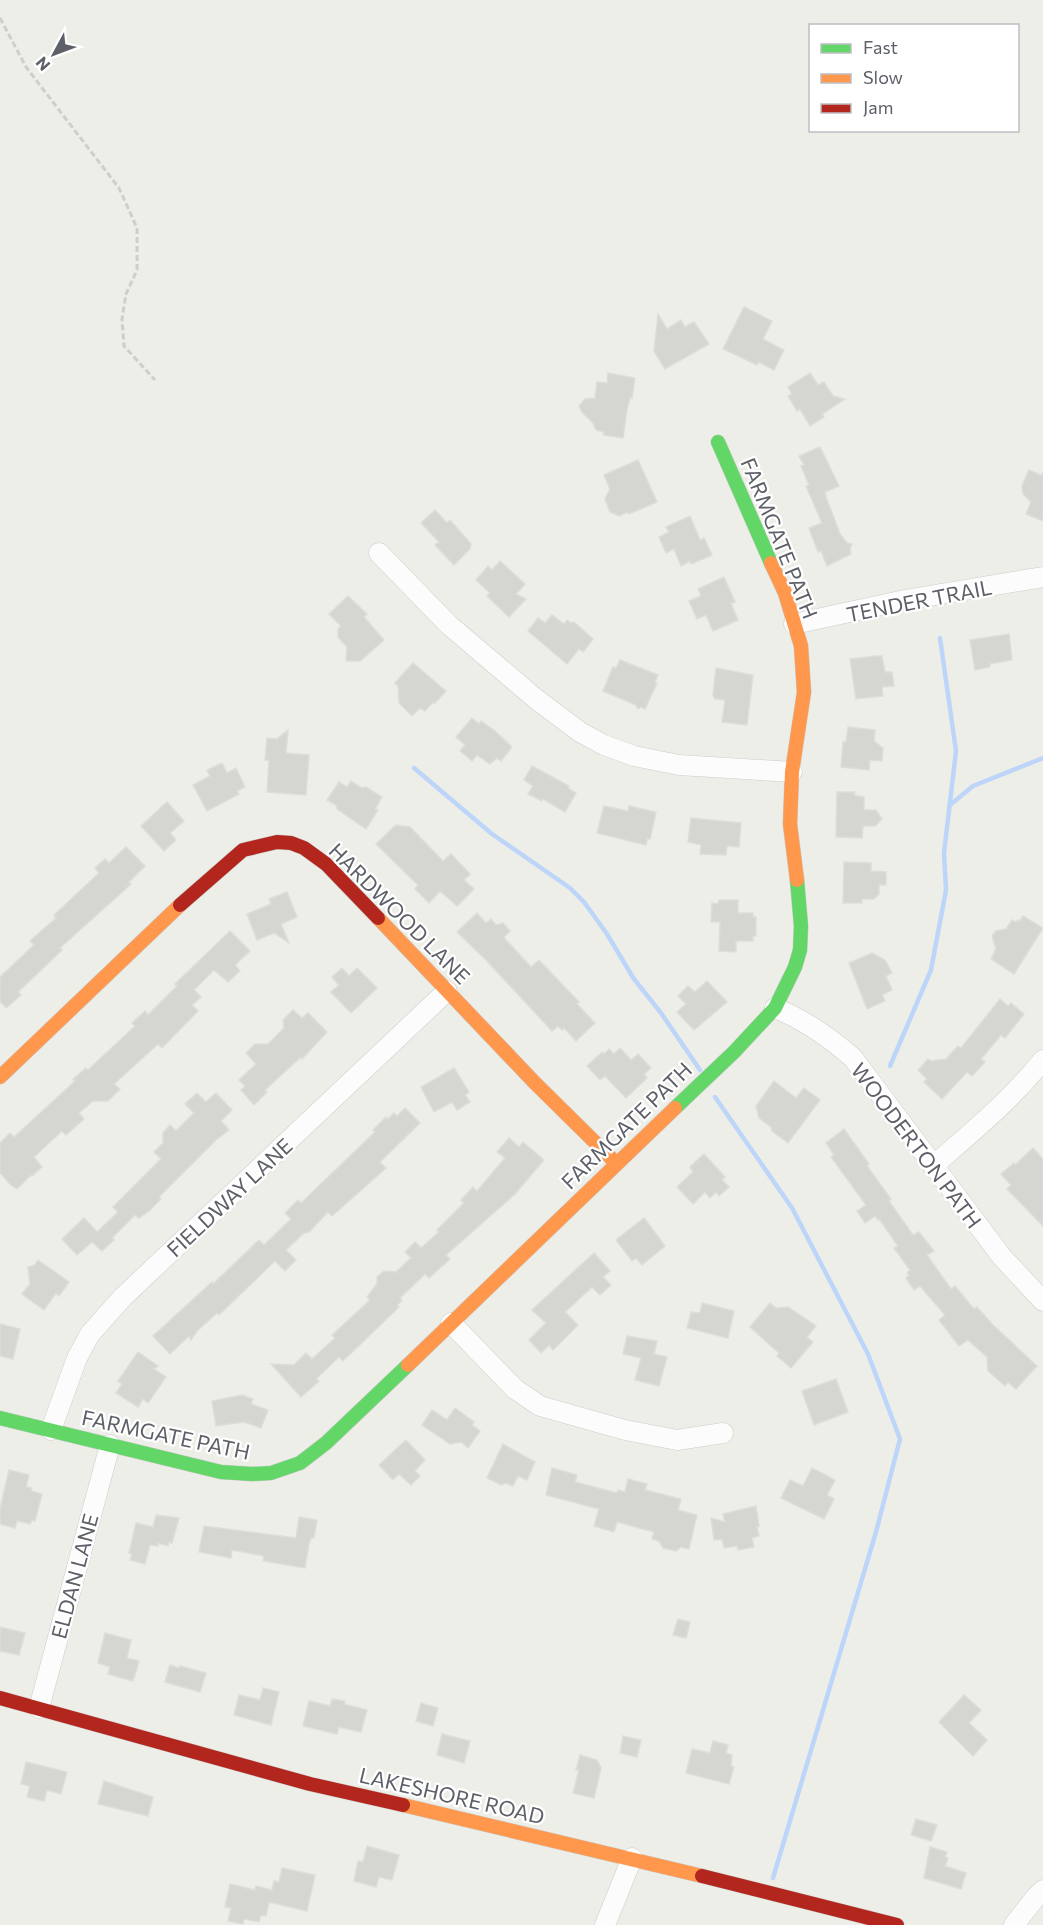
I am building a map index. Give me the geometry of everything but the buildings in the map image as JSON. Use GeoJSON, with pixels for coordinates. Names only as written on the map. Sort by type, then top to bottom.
{"type":"FeatureCollection","features":[{"type":"Feature","properties":{"kind":"street","name":"FARMGATE PATH"},"geometry":{"type":"LineString","coordinates":[[0,1418],[221,1472],[257,1476],[286,1469],[302,1462],[326,1443],[734,1052],[775,1008],[795,967],[800,950],[799,892],[790,824],[792,772],[804,692],[801,646],[785,593],[718,442]]}},
{"type":"Feature","properties":{"kind":"street"},"geometry":{"type":"LineString","coordinates":[[379,553],[458,633],[536,699],[580,732],[604,745],[634,756],[679,765],[792,772]]}},
{"type":"Feature","properties":{"kind":"street","name":"TENDER TRAIL"},"geometry":{"type":"LineString","coordinates":[[795,624],[905,600],[1043,578]]}},
{"type":"Feature","properties":{"kind":"street","name":"HARDWOOD LANE"},"geometry":{"type":"LineString","coordinates":[[0,1077],[174,911],[243,850],[277,842],[291,843],[304,848],[326,864],[534,1082],[616,1163]]}},
{"type":"Feature","properties":{"kind":"street","name":"FIELDWAY LANE"},"geometry":{"type":"LineString","coordinates":[[51,1430],[77,1358],[90,1334],[123,1297],[447,991]]}},
{"type":"Feature","properties":{"kind":"street","name":"WOODERTON PATH"},"geometry":{"type":"LineString","coordinates":[[775,1008],[796,1016],[831,1039],[853,1058],[1002,1257],[1043,1301]]}},
{"type":"Feature","properties":{"kind":"street"},"geometry":{"type":"LineString","coordinates":[[933,1166],[1023,1086],[1043,1060]]}},
{"type":"Feature","properties":{"kind":"street"},"geometry":{"type":"LineString","coordinates":[[451,1323],[516,1389],[540,1406],[625,1430],[677,1440],[723,1432]]}},
{"type":"Feature","properties":{"kind":"street","name":"ELDAN LANE"},"geometry":{"type":"LineString","coordinates":[[39,1708],[110,1444]]}},
{"type":"Feature","properties":{"kind":"street","name":"LAKESHORE ROAD"},"geometry":{"type":"LineString","coordinates":[[0,1698],[310,1784],[632,1858],[897,1925]]}},
{"type":"Feature","properties":{"kind":"street"},"geometry":{"type":"LineString","coordinates":[[605,1925],[632,1858]]}},
{"type":"Feature","properties":{"kind":"street"},"geometry":{"type":"LineString","coordinates":[[1014,1925],[1043,1890]]}},
{"type":"Feature","properties":{"kind":"path"},"geometry":{"type":"LineString","coordinates":[[0,18],[26,67],[119,188],[137,228],[137,270],[126,294],[122,319],[124,346],[155,380]]}},
{"type":"Feature","properties":{"kind":"waterway"},"geometry":{"type":"LineString","coordinates":[[890,1066],[931,970],[946,890],[944,853],[956,751],[940,638]]}},
{"type":"Feature","properties":{"kind":"waterway"},"geometry":{"type":"LineString","coordinates":[[950,805],[973,786],[1043,758]]}},
{"type":"Feature","properties":{"kind":"waterway"},"geometry":{"type":"LineString","coordinates":[[414,768],[492,834],[570,888],[584,902],[607,934],[634,979],[661,1013],[700,1070]]}},
{"type":"Feature","properties":{"kind":"waterway"},"geometry":{"type":"LineString","coordinates":[[715,1097],[792,1208],[868,1354],[900,1439],[876,1532],[773,1878]]}},
{"type":"Feature","properties":{"kind":"traffic: fast"},"geometry":{"type":"LineString","coordinates":[[718,442],[771,563]]}},
{"type":"Feature","properties":{"kind":"traffic: fast"},"geometry":{"type":"LineString","coordinates":[[675,1108],[734,1052],[775,1008],[795,967],[800,950],[801,926],[797,880]]}},
{"type":"Feature","properties":{"kind":"traffic: fast"},"geometry":{"type":"LineString","coordinates":[[0,1418],[221,1472],[271,1473],[300,1463],[326,1443],[408,1365]]}},
{"type":"Feature","properties":{"kind":"traffic: slow"},"geometry":{"type":"LineString","coordinates":[[771,563],[785,593],[801,646],[804,692],[792,772],[790,824],[797,880]]}},
{"type":"Feature","properties":{"kind":"traffic: slow"},"geometry":{"type":"LineString","coordinates":[[0,1077],[180,905]]}},
{"type":"Feature","properties":{"kind":"traffic: slow"},"geometry":{"type":"LineString","coordinates":[[378,918],[534,1082],[616,1163]]}},
{"type":"Feature","properties":{"kind":"traffic: slow"},"geometry":{"type":"LineString","coordinates":[[408,1365],[675,1108]]}},
{"type":"Feature","properties":{"kind":"traffic: slow"},"geometry":{"type":"LineString","coordinates":[[403,1805],[702,1876]]}},
{"type":"Feature","properties":{"kind":"traffic: jam"},"geometry":{"type":"LineString","coordinates":[[180,905],[243,850],[277,842],[291,843],[304,848],[326,864],[378,918]]}},
{"type":"Feature","properties":{"kind":"traffic: jam"},"geometry":{"type":"LineString","coordinates":[[0,1698],[310,1784],[403,1805]]}},
{"type":"Feature","properties":{"kind":"traffic: jam"},"geometry":{"type":"LineString","coordinates":[[702,1876],[897,1925]]}}]}
